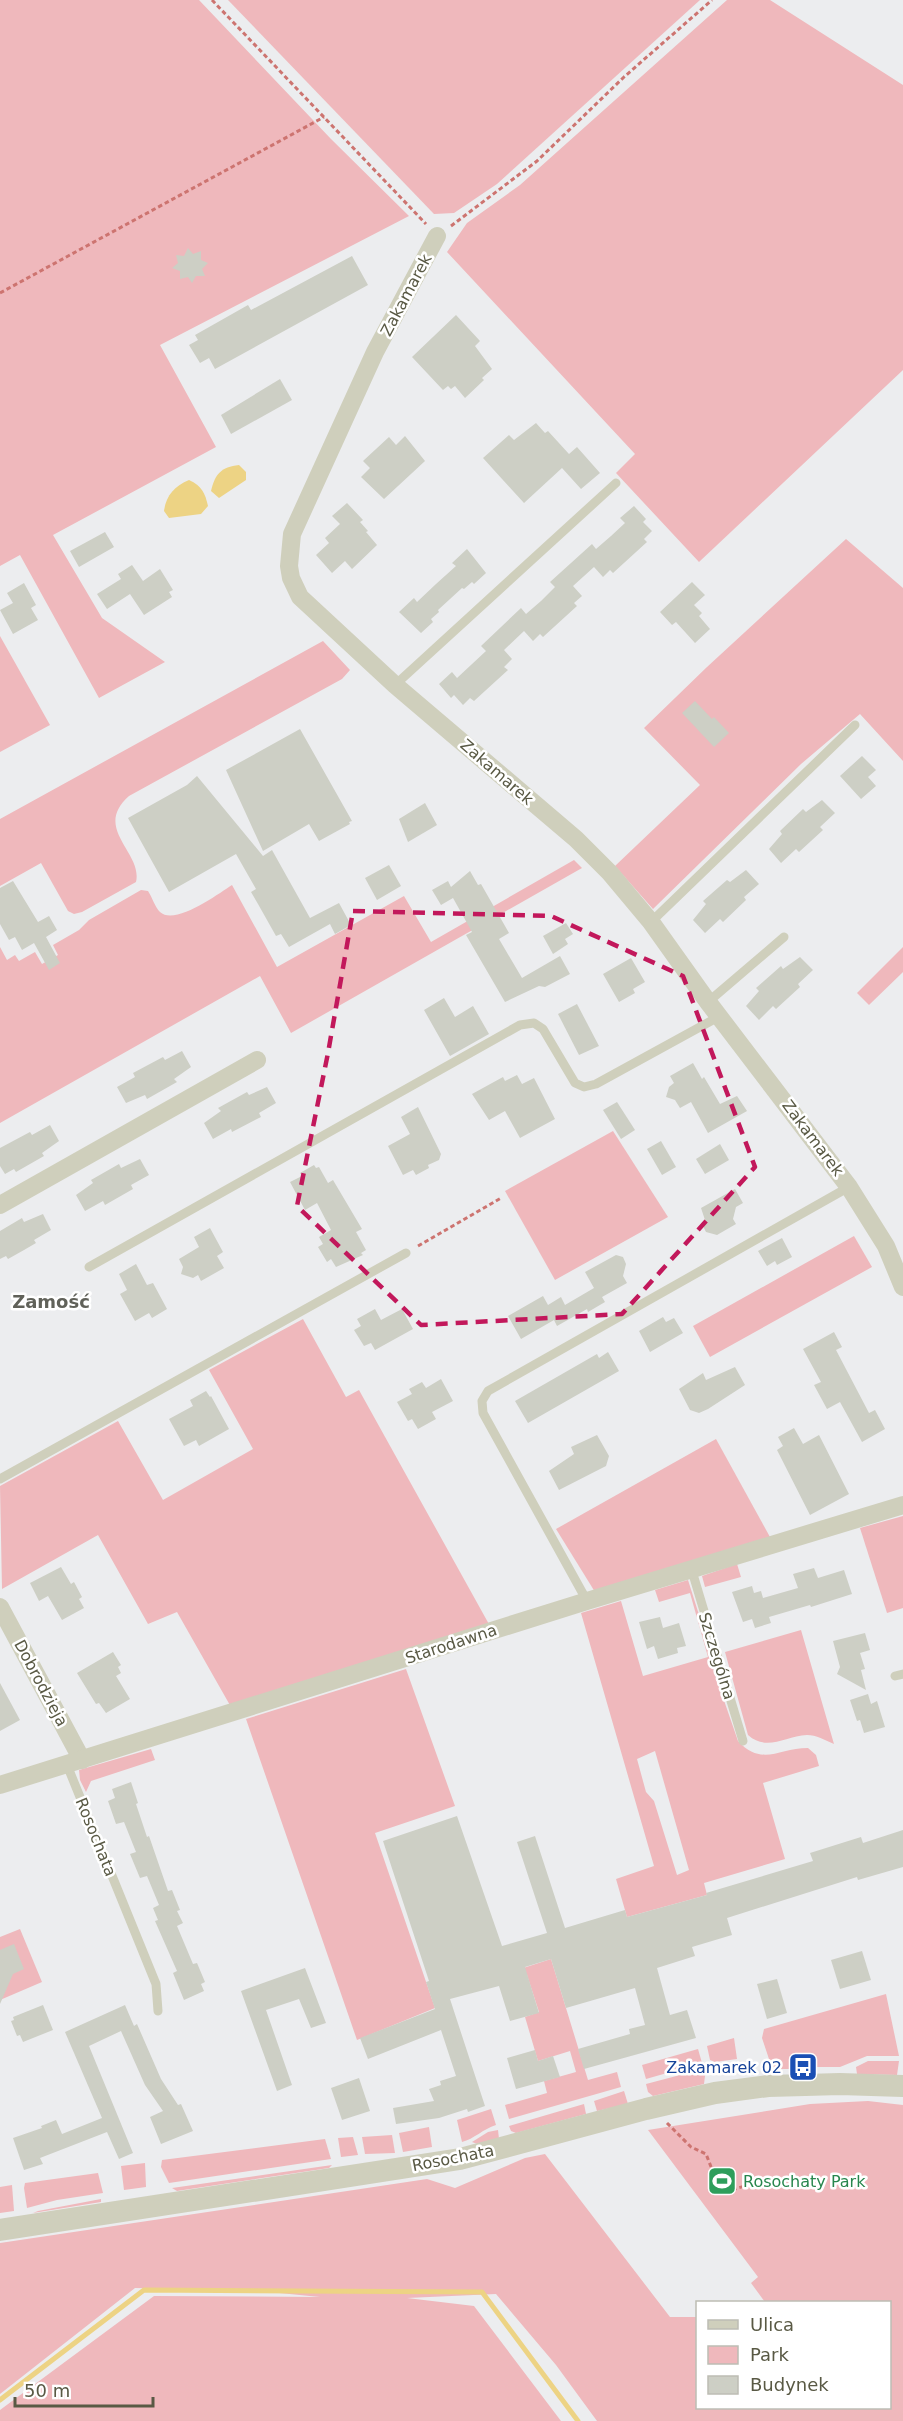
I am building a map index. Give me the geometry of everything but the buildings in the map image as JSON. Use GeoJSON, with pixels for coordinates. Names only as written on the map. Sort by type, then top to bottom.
{"type":"FeatureCollection","features":[{"type":"Feature","properties":{"kind":"street","name":"Zakamarek"},"geometry":{"type":"LineString","coordinates":[[437,236],[375,352],[292,534],[288,555],[291,578],[300,597],[395,685],[576,839],[609,873],[651,922],[714,1009],[849,1186],[885,1245],[903,1287]]}},
{"type":"Feature","properties":{"kind":"street"},"geometry":{"type":"LineString","coordinates":[[0,1205],[257,1060]]}},
{"type":"Feature","properties":{"kind":"street","name":"Starodawna"},"geometry":{"type":"LineString","coordinates":[[0,1785],[587,1601],[692,1571],[903,1505]]}},
{"type":"Feature","properties":{"kind":"street","name":"Dobrodzieja"},"geometry":{"type":"LineString","coordinates":[[0,1607],[75,1763]]}},
{"type":"Feature","properties":{"kind":"street","name":"Rosochata"},"geometry":{"type":"LineString","coordinates":[[0,2230],[460,2159],[715,2093],[768,2086],[840,2084],[903,2086]]}},
{"type":"Feature","properties":{"kind":"lane"},"geometry":{"type":"LineString","coordinates":[[395,685],[616,483]]}},
{"type":"Feature","properties":{"kind":"lane"},"geometry":{"type":"LineString","coordinates":[[651,922],[855,726]]}},
{"type":"Feature","properties":{"kind":"lane"},"geometry":{"type":"LineString","coordinates":[[89,1267],[520,1025],[534,1023],[543,1029],[575,1083],[584,1087],[596,1084],[714,1009],[784,937]]}},
{"type":"Feature","properties":{"kind":"lane"},"geometry":{"type":"LineString","coordinates":[[587,1601],[483,1413],[482,1401],[488,1391],[849,1186]]}},
{"type":"Feature","properties":{"kind":"lane"},"geometry":{"type":"LineString","coordinates":[[0,1479],[406,1253]]}},
{"type":"Feature","properties":{"kind":"lane","name":"Szczególna"},"geometry":{"type":"LineString","coordinates":[[692,1571],[743,1741]]}},
{"type":"Feature","properties":{"kind":"lane","name":"Rosochata"},"geometry":{"type":"LineString","coordinates":[[75,1763],[156,1984],[158,2011]]}},
{"type":"Feature","properties":{"kind":"path"},"geometry":{"type":"LineString","coordinates":[[212,0],[437,236],[537,161],[624,76],[712,0]]}},
{"type":"Feature","properties":{"kind":"path"},"geometry":{"type":"LineString","coordinates":[[0,293],[324,117]]}},
{"type":"Feature","properties":{"kind":"path"},"geometry":{"type":"LineString","coordinates":[[406,1253],[501,1198]]}},
{"type":"Feature","properties":{"kind":"path"},"geometry":{"type":"LineString","coordinates":[[646,2109],[662,2118],[691,2147],[706,2154],[715,2176],[726,2189],[748,2185]]}},
{"type":"Feature","properties":{"kind":"highlighted area"},"geometry":{"type":"Polygon","coordinates":[[[353,911],[551,916],[683,976],[755,1167],[622,1314],[421,1325],[297,1206],[328,1053],[353,911]]]}},
{"type":"Feature","properties":{"kind":"green space"},"geometry":{"type":"Polygon","coordinates":[[[0,0],[199,0],[331,139],[409,216],[160,345],[216,447],[53,535],[102,618],[165,662],[99,698],[20,555],[0,566],[0,0]]]}},
{"type":"Feature","properties":{"kind":"green space"},"geometry":{"type":"Polygon","coordinates":[[[228,0],[700,0],[497,184],[454,213],[434,214],[228,0]]]}},
{"type":"Feature","properties":{"kind":"green space"},"geometry":{"type":"Polygon","coordinates":[[[727,0],[770,0],[903,85],[903,370],[699,562],[616,473],[635,454],[447,252],[467,223],[520,185],[727,0]]]}},
{"type":"Feature","properties":{"kind":"green space"},"geometry":{"type":"Polygon","coordinates":[[[846,539],[903,588],[903,761],[860,714],[801,764],[653,909],[615,866],[700,785],[644,728],[846,539]]]}},
{"type":"Feature","properties":{"kind":"green space"},"geometry":{"type":"Polygon","coordinates":[[[0,636],[50,725],[0,752],[0,636]]]}},
{"type":"Feature","properties":{"kind":"green space"},"geometry":{"type":"Polygon","coordinates":[[[323,641],[350,670],[342,679],[129,796],[119,808],[115,819],[117,830],[133,861],[136,882],[82,912],[74,914],[68,911],[41,863],[0,886],[0,819],[323,641]]]}},
{"type":"Feature","properties":{"kind":"green space"},"geometry":{"type":"Polygon","coordinates":[[[574,860],[582,868],[291,1033],[260,976],[0,1123],[0,947],[7,960],[15,955],[19,961],[35,952],[42,964],[58,955],[53,945],[79,930],[89,920],[141,890],[148,891],[160,912],[176,915],[196,907],[232,885],[277,967],[404,896],[431,942],[574,860]]]}},
{"type":"Feature","properties":{"kind":"green space"},"geometry":{"type":"Polygon","coordinates":[[[903,947],[903,972],[869,1005],[857,993],[903,947]]]}},
{"type":"Feature","properties":{"kind":"green space"},"geometry":{"type":"Polygon","coordinates":[[[613,1131],[668,1217],[555,1280],[505,1191],[613,1131]]]}},
{"type":"Feature","properties":{"kind":"green space"},"geometry":{"type":"Polygon","coordinates":[[[854,1236],[872,1267],[710,1357],[693,1326],[854,1236]]]}},
{"type":"Feature","properties":{"kind":"green space"},"geometry":{"type":"Polygon","coordinates":[[[303,1319],[346,1397],[359,1390],[490,1626],[231,1707],[177,1612],[148,1624],[98,1535],[2,1589],[0,1486],[118,1421],[163,1500],[253,1449],[209,1370],[303,1319]]]}},
{"type":"Feature","properties":{"kind":"green space"},"geometry":{"type":"Polygon","coordinates":[[[716,1439],[770,1537],[595,1592],[556,1529],[716,1439]]]}},
{"type":"Feature","properties":{"kind":"green space"},"geometry":{"type":"Polygon","coordinates":[[[903,1516],[903,1608],[887,1613],[860,1528],[903,1516]]]}},
{"type":"Feature","properties":{"kind":"green space"},"geometry":{"type":"Polygon","coordinates":[[[737,1564],[741,1577],[705,1587],[702,1576],[737,1564]]]}},
{"type":"Feature","properties":{"kind":"green space"},"geometry":{"type":"Polygon","coordinates":[[[688,1580],[712,1656],[709,1657],[738,1741],[747,1749],[763,1755],[808,1748],[816,1755],[819,1766],[763,1783],[785,1859],[704,1883],[707,1895],[627,1917],[616,1879],[654,1866],[581,1613],[621,1601],[643,1676],[708,1657],[690,1593],[659,1602],[655,1590],[688,1580]],[[655,1751],[637,1759],[646,1792],[654,1801],[677,1875],[689,1870],[655,1751]]]}},
{"type":"Feature","properties":{"kind":"green space"},"geometry":{"type":"Polygon","coordinates":[[[801,1630],[834,1744],[807,1735],[769,1743],[755,1740],[748,1735],[725,1652],[801,1630]]]}},
{"type":"Feature","properties":{"kind":"green space"},"geometry":{"type":"Polygon","coordinates":[[[406,1669],[455,1806],[375,1833],[435,2008],[357,2040],[246,1719],[406,1669]]]}},
{"type":"Feature","properties":{"kind":"green space"},"geometry":{"type":"Polygon","coordinates":[[[151,1749],[155,1760],[91,1781],[86,1792],[80,1780],[79,1770],[151,1749]]]}},
{"type":"Feature","properties":{"kind":"green space"},"geometry":{"type":"Polygon","coordinates":[[[20,1929],[42,1982],[0,2000],[0,1937],[20,1929]]]}},
{"type":"Feature","properties":{"kind":"green space"},"geometry":{"type":"Polygon","coordinates":[[[551,1959],[588,2080],[617,2072],[621,2087],[509,2119],[505,2105],[547,2093],[544,2081],[576,2072],[570,2051],[538,2061],[525,2017],[539,2012],[527,1975],[511,1972],[551,1959]]]}},
{"type":"Feature","properties":{"kind":"green space"},"geometry":{"type":"Polygon","coordinates":[[[886,1994],[899,2056],[867,2056],[840,2067],[814,2067],[813,2062],[795,2063],[794,2069],[778,2069],[771,2065],[762,2038],[764,2029],[886,1994]]]}},
{"type":"Feature","properties":{"kind":"green space"},"geometry":{"type":"Polygon","coordinates":[[[734,2038],[737,2059],[715,2062],[710,2060],[707,2046],[734,2038]]]}},
{"type":"Feature","properties":{"kind":"green space"},"geometry":{"type":"Polygon","coordinates":[[[698,2049],[702,2063],[646,2079],[642,2065],[698,2049]]]}},
{"type":"Feature","properties":{"kind":"green space"},"geometry":{"type":"Polygon","coordinates":[[[868,2061],[899,2061],[897,2075],[857,2074],[856,2067],[868,2061]]]}},
{"type":"Feature","properties":{"kind":"green space"},"geometry":{"type":"Polygon","coordinates":[[[703,2069],[704,2084],[653,2096],[648,2092],[646,2084],[703,2069]]]}},
{"type":"Feature","properties":{"kind":"green space"},"geometry":{"type":"Polygon","coordinates":[[[624,2091],[628,2104],[597,2111],[594,2101],[624,2091]]]}},
{"type":"Feature","properties":{"kind":"green space"},"geometry":{"type":"Polygon","coordinates":[[[868,2101],[903,2105],[903,2421],[597,2421],[556,2365],[496,2294],[407,2298],[474,2306],[561,2421],[0,2421],[0,2410],[154,2296],[320,2297],[248,2290],[135,2288],[0,2394],[0,2243],[427,2179],[455,2188],[525,2158],[545,2154],[670,2317],[696,2317],[696,2409],[891,2409],[891,2301],[764,2301],[751,2283],[758,2277],[648,2130],[810,2104],[868,2101]]]}},
{"type":"Feature","properties":{"kind":"green space"},"geometry":{"type":"Polygon","coordinates":[[[584,2104],[586,2114],[516,2133],[511,2131],[509,2126],[584,2104]]]}},
{"type":"Feature","properties":{"kind":"green space"},"geometry":{"type":"Polygon","coordinates":[[[491,2109],[496,2125],[462,2142],[457,2120],[491,2109]]]}},
{"type":"Feature","properties":{"kind":"green space"},"geometry":{"type":"Polygon","coordinates":[[[429,2127],[432,2147],[403,2152],[399,2133],[429,2127]]]}},
{"type":"Feature","properties":{"kind":"green space"},"geometry":{"type":"Polygon","coordinates":[[[498,2130],[499,2139],[480,2145],[472,2142],[488,2132],[498,2130]]]}},
{"type":"Feature","properties":{"kind":"green space"},"geometry":{"type":"Polygon","coordinates":[[[392,2135],[395,2153],[365,2154],[362,2137],[392,2135]]]}},
{"type":"Feature","properties":{"kind":"green space"},"geometry":{"type":"Polygon","coordinates":[[[353,2137],[358,2155],[341,2157],[338,2138],[353,2137]]]}},
{"type":"Feature","properties":{"kind":"green space"},"geometry":{"type":"Polygon","coordinates":[[[325,2139],[331,2159],[169,2183],[161,2167],[162,2160],[325,2139]]]}},
{"type":"Feature","properties":{"kind":"green space"},"geometry":{"type":"Polygon","coordinates":[[[145,2163],[146,2187],[124,2190],[121,2166],[145,2163]]]}},
{"type":"Feature","properties":{"kind":"green space"},"geometry":{"type":"Polygon","coordinates":[[[332,2165],[329,2168],[177,2191],[172,2188],[332,2165]]]}},
{"type":"Feature","properties":{"kind":"green space"},"geometry":{"type":"Polygon","coordinates":[[[98,2173],[103,2193],[57,2200],[27,2208],[25,2183],[98,2173]]]}},
{"type":"Feature","properties":{"kind":"green space"},"geometry":{"type":"Polygon","coordinates":[[[12,2185],[14,2211],[0,2213],[0,2187],[12,2185]]]}},
{"type":"Feature","properties":{"kind":"green space"},"geometry":{"type":"Polygon","coordinates":[[[101,2199],[101,2202],[33,2213],[38,2211],[101,2199]]]}},
{"type":"Feature","properties":{"kind":"shaded area"},"geometry":{"type":"Polygon","coordinates":[[[239,465],[246,472],[246,480],[219,498],[211,491],[217,476],[223,470],[239,465]]]}},
{"type":"Feature","properties":{"kind":"shaded area"},"geometry":{"type":"Polygon","coordinates":[[[189,480],[202,490],[208,506],[201,514],[169,518],[164,511],[169,496],[175,488],[189,480]]]}},
{"type":"Feature","properties":{"kind":"waterway"},"geometry":{"type":"LineString","coordinates":[[0,2400],[144,2290],[482,2292],[578,2421]]}},
{"type":"Feature","properties":{"kind":"place","name":"Zakamarek 02"},"geometry":{"type":"Point","coordinates":[803,2067]}},
{"type":"Feature","properties":{"kind":"place","name":"Rosochaty Park"},"geometry":{"type":"Point","coordinates":[722,2181]}},
{"type":"Feature","properties":{"kind":"district","name":"Zamość"},"geometry":{"type":"Point","coordinates":[51,1301]}}]}
